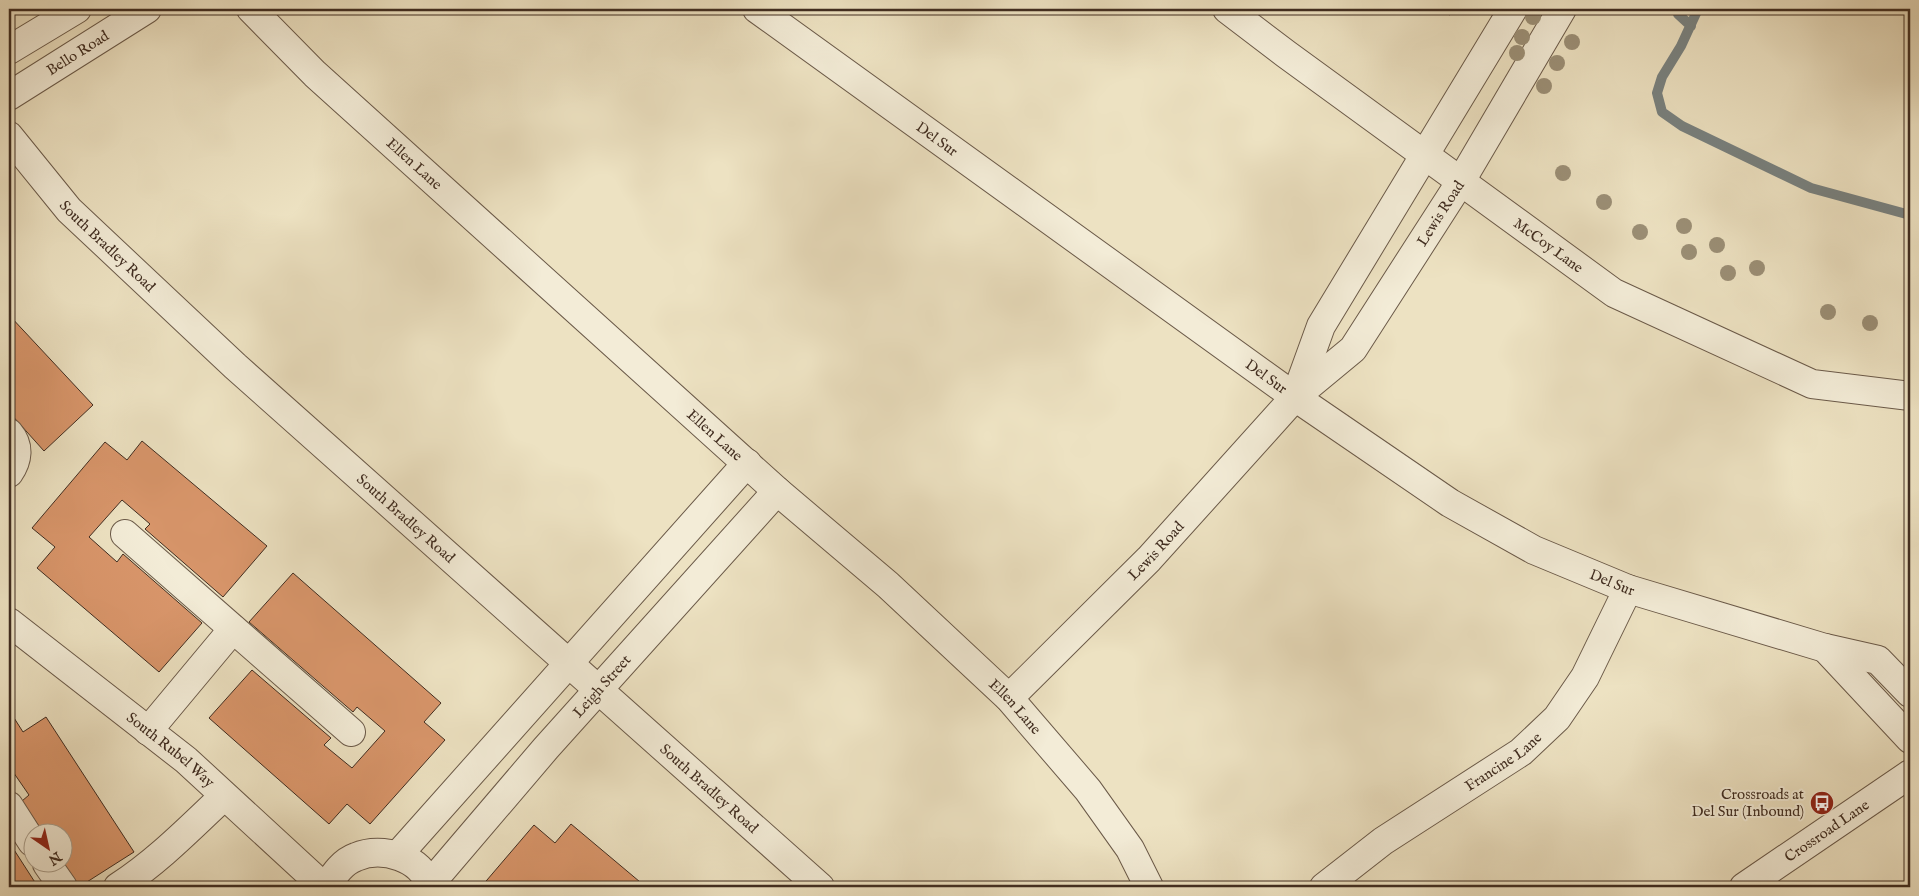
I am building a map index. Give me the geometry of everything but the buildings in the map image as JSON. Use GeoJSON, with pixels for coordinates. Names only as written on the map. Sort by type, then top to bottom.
{"type":"FeatureCollection","features":[{"type":"Feature","properties":{"kind":"street"},"geometry":{"type":"LineString","coordinates":[[9,50],[77,9]]}},
{"type":"Feature","properties":{"kind":"street","name":"Bello Road"},"geometry":{"type":"LineString","coordinates":[[9,96],[147,9]]}},
{"type":"Feature","properties":{"kind":"street","name":"Ellen Lane"},"geometry":{"type":"LineString","coordinates":[[251,9],[315,74],[777,491],[888,586],[1009,698],[1088,790],[1130,849],[1149,887]]}},
{"type":"Feature","properties":{"kind":"street","name":"Del Sur"},"geometry":{"type":"LineString","coordinates":[[758,9],[1296,397],[1450,503],[1534,550],[1628,589],[1825,648],[1878,660],[1910,693]]}},
{"type":"Feature","properties":{"kind":"street","name":"McCoy Lane"},"geometry":{"type":"LineString","coordinates":[[1227,9],[1614,293],[1812,384],[1910,396]]}},
{"type":"Feature","properties":{"kind":"street","name":"Lewis Road"},"geometry":{"type":"LineString","coordinates":[[1296,397],[1321,326],[1513,9]]}},
{"type":"Feature","properties":{"kind":"street","name":"Lewis Road"},"geometry":{"type":"LineString","coordinates":[[1009,698],[1149,559],[1296,397],[1353,349],[1461,182],[1562,9]]}},
{"type":"Feature","properties":{"kind":"street","name":"South Bradley Road"},"geometry":{"type":"LineString","coordinates":[[9,136],[69,210],[235,366],[820,887]]}},
{"type":"Feature","properties":{"kind":"street"},"geometry":{"type":"LineString","coordinates":[[9,433],[18,451],[9,473]]}},
{"type":"Feature","properties":{"kind":"street"},"geometry":{"type":"LineString","coordinates":[[398,855],[747,463]]}},
{"type":"Feature","properties":{"kind":"street","name":"Leigh Street"},"geometry":{"type":"LineString","coordinates":[[325,887],[337,870],[355,857],[376,852],[398,855],[417,866],[430,886],[546,748],[777,491]]}},
{"type":"Feature","properties":{"kind":"street"},"geometry":{"type":"LineString","coordinates":[[125,534],[351,732]]}},
{"type":"Feature","properties":{"kind":"street","name":"Francine Lane"},"geometry":{"type":"LineString","coordinates":[[1324,887],[1383,841],[1521,752],[1557,718],[1585,677],[1628,589]]}},
{"type":"Feature","properties":{"kind":"street","name":"South Rubel Way"},"geometry":{"type":"LineString","coordinates":[[9,622],[186,760],[325,887]]}},
{"type":"Feature","properties":{"kind":"street"},"geometry":{"type":"LineString","coordinates":[[148,731],[233,629]]}},
{"type":"Feature","properties":{"kind":"street"},"geometry":{"type":"LineString","coordinates":[[1825,648],[1910,739]]}},
{"type":"Feature","properties":{"kind":"street","name":"Crossroad Lane"},"geometry":{"type":"LineString","coordinates":[[1744,887],[1910,774]]}},
{"type":"Feature","properties":{"kind":"street"},"geometry":{"type":"LineString","coordinates":[[118,887],[137,875],[224,796]]}},
{"type":"Feature","properties":{"kind":"street"},"geometry":{"type":"LineString","coordinates":[[9,806],[22,826]]}},
{"type":"Feature","properties":{"kind":"street"},"geometry":{"type":"LineString","coordinates":[[54,874],[63,887]]}},
{"type":"Feature","properties":{"kind":"waterway"},"geometry":{"type":"LineString","coordinates":[[1698,9],[1681,46],[1662,77],[1657,93],[1662,112],[1682,126],[1811,188],[1910,215]]}},
{"type":"Feature","properties":{"kind":"waterway"},"geometry":{"type":"LineString","coordinates":[[1678,14],[1691,26]]}},
{"type":"Feature","properties":{"kind":"place","name":"Crossroads at Del Sur (Inbound)"},"geometry":{"type":"Point","coordinates":[1822,803]}}]}
